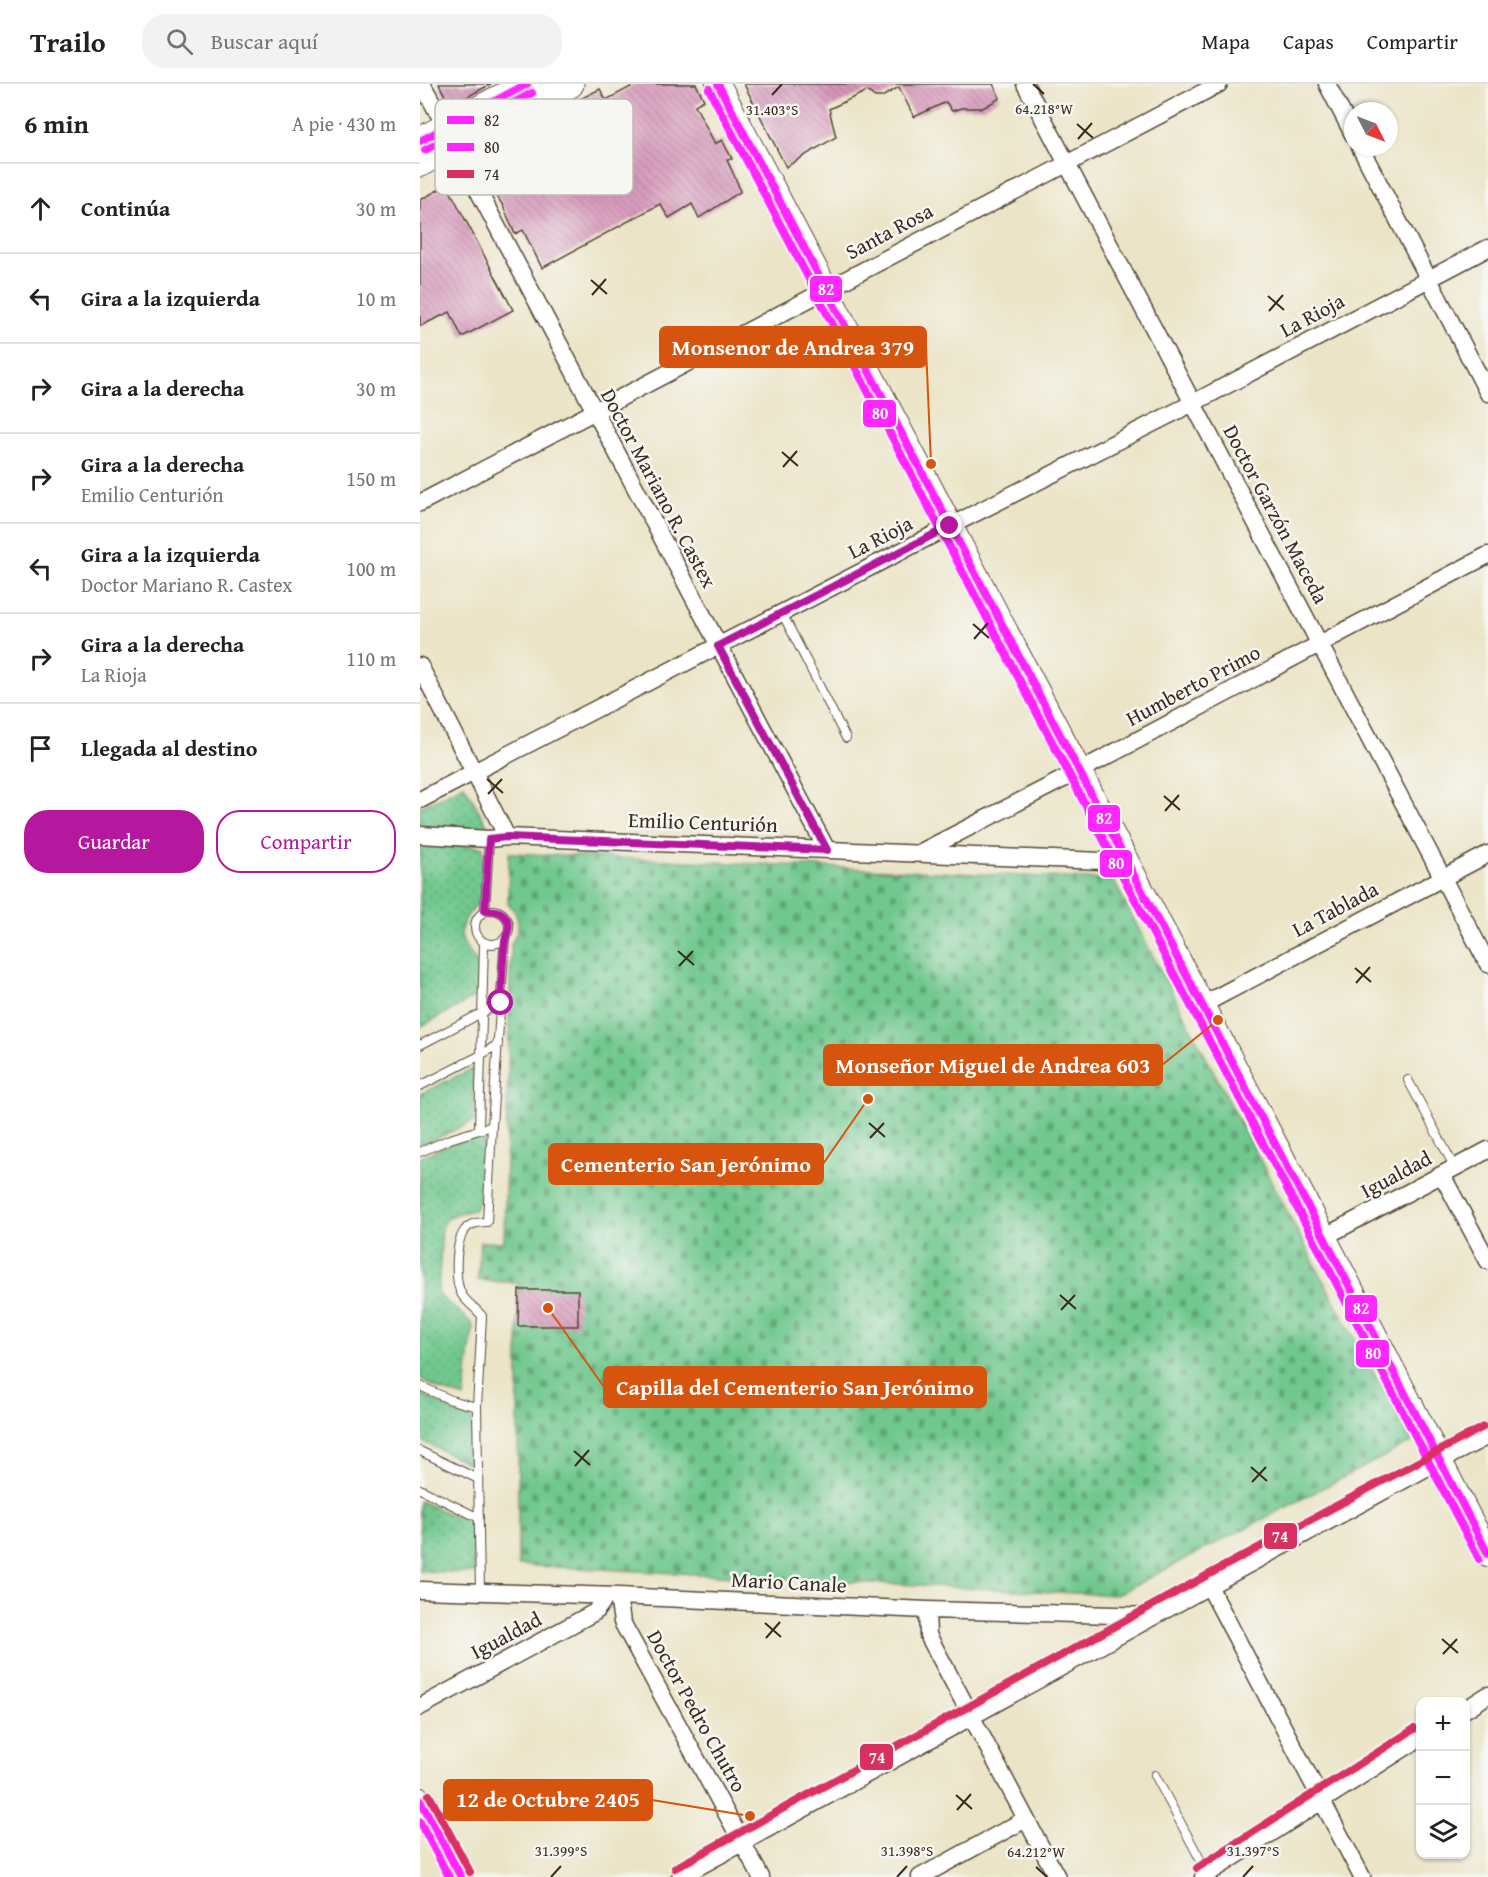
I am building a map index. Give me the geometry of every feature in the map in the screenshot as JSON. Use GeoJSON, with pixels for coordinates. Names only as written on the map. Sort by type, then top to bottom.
{"type":"FeatureCollection","features":[{"type":"Feature","properties":{"kind":"main road"},"geometry":{"type":"LineString","coordinates":[[505,99],[527,84]]}},
{"type":"Feature","properties":{"kind":"main road"},"geometry":{"type":"LineString","coordinates":[[535,99],[570,84]]}},
{"type":"Feature","properties":{"kind":"main road"},"geometry":{"type":"LineString","coordinates":[[718,84],[1324,1237],[1488,1554]]}},
{"type":"Feature","properties":{"kind":"main road"},"geometry":{"type":"LineString","coordinates":[[420,141],[435,138]]}},
{"type":"Feature","properties":{"kind":"main road"},"geometry":{"type":"LineString","coordinates":[[420,163],[435,150]]}},
{"type":"Feature","properties":{"kind":"main road"},"geometry":{"type":"LineString","coordinates":[[420,1800],[461,1877]]}},
{"type":"Feature","properties":{"kind":"street","name":"Doctor Mariano R. Castex"},"geometry":{"type":"LineString","coordinates":[[422,84],[435,108]]}},
{"type":"Feature","properties":{"kind":"street","name":"Doctor Garzón Maceda"},"geometry":{"type":"LineString","coordinates":[[1025,84],[1488,964]]}},
{"type":"Feature","properties":{"kind":"street","name":"Santa Rosa"},"geometry":{"type":"LineString","coordinates":[[420,503],[1219,84]]}},
{"type":"Feature","properties":{"kind":"street"},"geometry":{"type":"LineString","coordinates":[[1327,84],[1344,117]]}},
{"type":"Feature","properties":{"kind":"street"},"geometry":{"type":"LineString","coordinates":[[1365,156],[1488,393]]}},
{"type":"Feature","properties":{"kind":"street","name":"Doctor Mariano R. Castex"},"geometry":{"type":"LineString","coordinates":[[481,195],[593,412],[827,850]]}},
{"type":"Feature","properties":{"kind":"street","name":"La Rioja"},"geometry":{"type":"LineString","coordinates":[[420,800],[1193,403],[1488,248]]}},
{"type":"Feature","properties":{"kind":"street","name":"Humberto Primo"},"geometry":{"type":"LineString","coordinates":[[918,854],[1488,555]]}},
{"type":"Feature","properties":{"kind":"street"},"geometry":{"type":"LineString","coordinates":[[420,666],[507,837]]}},
{"type":"Feature","properties":{"kind":"street","name":"Emilio Centurión"},"geometry":{"type":"LineString","coordinates":[[420,836],[489,839],[507,837],[1127,862]]}},
{"type":"Feature","properties":{"kind":"street","name":"La Tablada"},"geometry":{"type":"LineString","coordinates":[[1202,1005],[1488,854]]}},
{"type":"Feature","properties":{"kind":"street","name":"Igualdad"},"geometry":{"type":"LineString","coordinates":[[1324,1237],[1488,1150]]}},
{"type":"Feature","properties":{"kind":"street"},"geometry":{"type":"LineString","coordinates":[[1448,1171],[1488,1261]]}},
{"type":"Feature","properties":{"kind":"street"},"geometry":{"type":"LineString","coordinates":[[680,1877],[1209,1586],[1488,1436]]}},
{"type":"Feature","properties":{"kind":"street"},"geometry":{"type":"LineString","coordinates":[[1209,1586],[1362,1877]]}},
{"type":"Feature","properties":{"kind":"street","name":"Mario Canale"},"geometry":{"type":"LineString","coordinates":[[420,1590],[927,1610],[1155,1616]]}},
{"type":"Feature","properties":{"kind":"street","name":"Igualdad"},"geometry":{"type":"LineString","coordinates":[[420,1707],[595,1612],[613,1596]]}},
{"type":"Feature","properties":{"kind":"street","name":"Doctor Pedro Chutro"},"geometry":{"type":"LineString","coordinates":[[613,1596],[622,1622],[761,1877]]}},
{"type":"Feature","properties":{"kind":"street"},"geometry":{"type":"LineString","coordinates":[[927,1610],[928,1635],[1057,1877]]}},
{"type":"Feature","properties":{"kind":"street"},"geometry":{"type":"LineString","coordinates":[[1470,1706],[1488,1695]]}},
{"type":"Feature","properties":{"kind":"street"},"geometry":{"type":"LineString","coordinates":[[1206,1875],[1416,1740]]}},
{"type":"Feature","properties":{"kind":"street"},"geometry":{"type":"LineString","coordinates":[[920,1877],[1026,1819]]}},
{"type":"Feature","properties":{"kind":"lane"},"geometry":{"type":"LineString","coordinates":[[782,613],[846,738]]}},
{"type":"Feature","properties":{"kind":"lane"},"geometry":{"type":"LineString","coordinates":[[485,911],[489,839]]}},
{"type":"Feature","properties":{"kind":"lane"},"geometry":{"type":"LineString","coordinates":[[480,1592],[477,1407],[482,1316],[461,1295],[457,1277],[459,1240],[463,1231],[470,1225],[486,1221],[506,938],[509,927],[506,916],[496,910],[485,911],[477,918],[474,929],[476,935],[484,943],[496,944],[506,938]]}},
{"type":"Feature","properties":{"kind":"lane"},"geometry":{"type":"LineString","coordinates":[[479,1129],[484,943]]}},
{"type":"Feature","properties":{"kind":"lane"},"geometry":{"type":"LineString","coordinates":[[420,1045],[501,1003]]}},
{"type":"Feature","properties":{"kind":"lane"},"geometry":{"type":"LineString","coordinates":[[420,1086],[498,1044]]}},
{"type":"Feature","properties":{"kind":"lane"},"geometry":{"type":"LineString","coordinates":[[1408,1080],[1448,1171]]}},
{"type":"Feature","properties":{"kind":"lane"},"geometry":{"type":"LineString","coordinates":[[420,1152],[492,1126]]}},
{"type":"Feature","properties":{"kind":"lane"},"geometry":{"type":"LineString","coordinates":[[420,1386],[451,1400],[477,1407]]}},
{"type":"Feature","properties":{"kind":"lane"},"geometry":{"type":"LineString","coordinates":[[420,1451],[478,1479]]}},
{"type":"Feature","properties":{"kind":"lane"},"geometry":{"type":"LineString","coordinates":[[420,1489],[479,1518]]}},
{"type":"Feature","properties":{"kind":"lane"},"geometry":{"type":"LineString","coordinates":[[1155,1775],[1206,1875]]}},
{"type":"Feature","properties":{"kind":"green space"},"geometry":{"type":"Polygon","coordinates":[[[464,785],[490,830],[420,828],[420,807],[464,785]]]}},
{"type":"Feature","properties":{"kind":"green space"},"geometry":{"type":"Polygon","coordinates":[[[420,842],[483,847],[482,898],[467,916],[461,931],[465,946],[479,965],[479,995],[420,1027],[420,842]]]}},
{"type":"Feature","properties":{"kind":"green space"},"geometry":{"type":"Polygon","coordinates":[[[509,853],[1113,880],[1332,1297],[1412,1442],[1116,1595],[518,1565],[518,1283],[478,1280],[480,1242],[504,1242],[511,944],[518,928],[515,913],[508,903],[509,853]]]}},
{"type":"Feature","properties":{"kind":"green space"},"geometry":{"type":"Polygon","coordinates":[[[474,1068],[474,1121],[420,1146],[420,1094],[474,1068]]]}},
{"type":"Feature","properties":{"kind":"green space"},"geometry":{"type":"Polygon","coordinates":[[[485,1137],[479,1202],[474,1210],[448,1218],[442,1227],[438,1293],[473,1326],[464,1398],[438,1389],[420,1378],[420,1157],[452,1144],[485,1137]]]}},
{"type":"Feature","properties":{"kind":"green space"},"geometry":{"type":"Polygon","coordinates":[[[420,1393],[473,1421],[468,1463],[420,1440],[420,1393]]]}},
{"type":"Feature","properties":{"kind":"green space"},"geometry":{"type":"Polygon","coordinates":[[[420,1501],[474,1525],[474,1573],[420,1571],[420,1501]]]}},
{"type":"Feature","properties":{"kind":"building"},"geometry":{"type":"Polygon","coordinates":[[[439,84],[491,84],[463,99],[446,99],[439,84]]]}},
{"type":"Feature","properties":{"kind":"building"},"geometry":{"type":"Polygon","coordinates":[[[630,84],[696,84],[704,100],[695,105],[715,144],[722,140],[732,159],[727,160],[740,192],[699,218],[692,204],[669,218],[660,204],[542,268],[523,230],[515,234],[496,195],[633,195],[633,99],[608,99],[631,87],[630,84]]]}},
{"type":"Feature","properties":{"kind":"building"},"geometry":{"type":"Polygon","coordinates":[[[744,84],[993,84],[1000,98],[983,108],[961,108],[952,111],[946,102],[914,117],[899,87],[882,97],[875,97],[867,91],[829,109],[836,137],[786,167],[744,84]]]}},
{"type":"Feature","properties":{"kind":"building"},"geometry":{"type":"Polygon","coordinates":[[[600,89],[605,99],[580,99],[600,89]]]}},
{"type":"Feature","properties":{"kind":"building"},"geometry":{"type":"Polygon","coordinates":[[[435,192],[435,195],[452,195],[513,310],[462,337],[450,312],[420,326],[420,200],[435,192]]]}},
{"type":"Feature","properties":{"kind":"building"},"geometry":{"type":"Polygon","coordinates":[[[519,1290],[578,1290],[578,1326],[518,1326],[519,1290]]]}},
{"type":"Feature","properties":{"kind":"transit line","name":"82"},"geometry":{"type":"LineString","coordinates":[[499,99],[527,84]]}},
{"type":"Feature","properties":{"kind":"transit line","name":"82"},"geometry":{"type":"LineString","coordinates":[[718,84],[1324,1237],[1488,1554]]}},
{"type":"Feature","properties":{"kind":"transit line","name":"80"},"geometry":{"type":"LineString","coordinates":[[709,89],[1315,1242],[1479,1559]]}},
{"type":"Feature","properties":{"kind":"transit line","name":"80"},"geometry":{"type":"LineString","coordinates":[[521,99],[532,93]]}},
{"type":"Feature","properties":{"kind":"transit line","name":"82"},"geometry":{"type":"LineString","coordinates":[[420,141],[435,133]]}},
{"type":"Feature","properties":{"kind":"transit line","name":"80"},"geometry":{"type":"LineString","coordinates":[[425,150],[435,145]]}},
{"type":"Feature","properties":{"kind":"transit line","name":"74"},"geometry":{"type":"LineString","coordinates":[[675,1868],[1204,1577],[1483,1427]]}},
{"type":"Feature","properties":{"kind":"transit line","name":"74"},"geometry":{"type":"LineString","coordinates":[[1197,1868],[1414,1729]]}},
{"type":"Feature","properties":{"kind":"transit line","name":"74"},"geometry":{"type":"LineString","coordinates":[[429,1795],[470,1872]]}},
{"type":"Feature","properties":{"kind":"transit line","name":"82"},"geometry":{"type":"LineString","coordinates":[[420,1800],[461,1877]]}},
{"type":"Feature","properties":{"kind":"transit line","name":"80"},"geometry":{"type":"LineString","coordinates":[[420,1822],[449,1877]]}},
{"type":"Feature","properties":{"kind":"place","name":"Monsenor de Andrea 379"},"geometry":{"type":"Point","coordinates":[931,464]}},
{"type":"Feature","properties":{"kind":"place","name":"Monseñor Miguel de Andrea 603"},"geometry":{"type":"Point","coordinates":[1218,1020]}},
{"type":"Feature","properties":{"kind":"place","name":"Cementerio San Jerónimo"},"geometry":{"type":"Point","coordinates":[868,1099]}},
{"type":"Feature","properties":{"kind":"place","name":"Capilla del Cementerio San Jerónimo"},"geometry":{"type":"Point","coordinates":[548,1308]}},
{"type":"Feature","properties":{"kind":"place","name":"12 de Octubre 2405"},"geometry":{"type":"Point","coordinates":[750,1816]}},
{"type":"Feature","properties":{"kind":"route"},"geometry":{"type":"LineString","coordinates":[[501,1003],[506,938],[509,927],[506,916],[496,910],[485,911],[489,839],[507,837],[827,850],[718,646],[950,526]]}}]}
